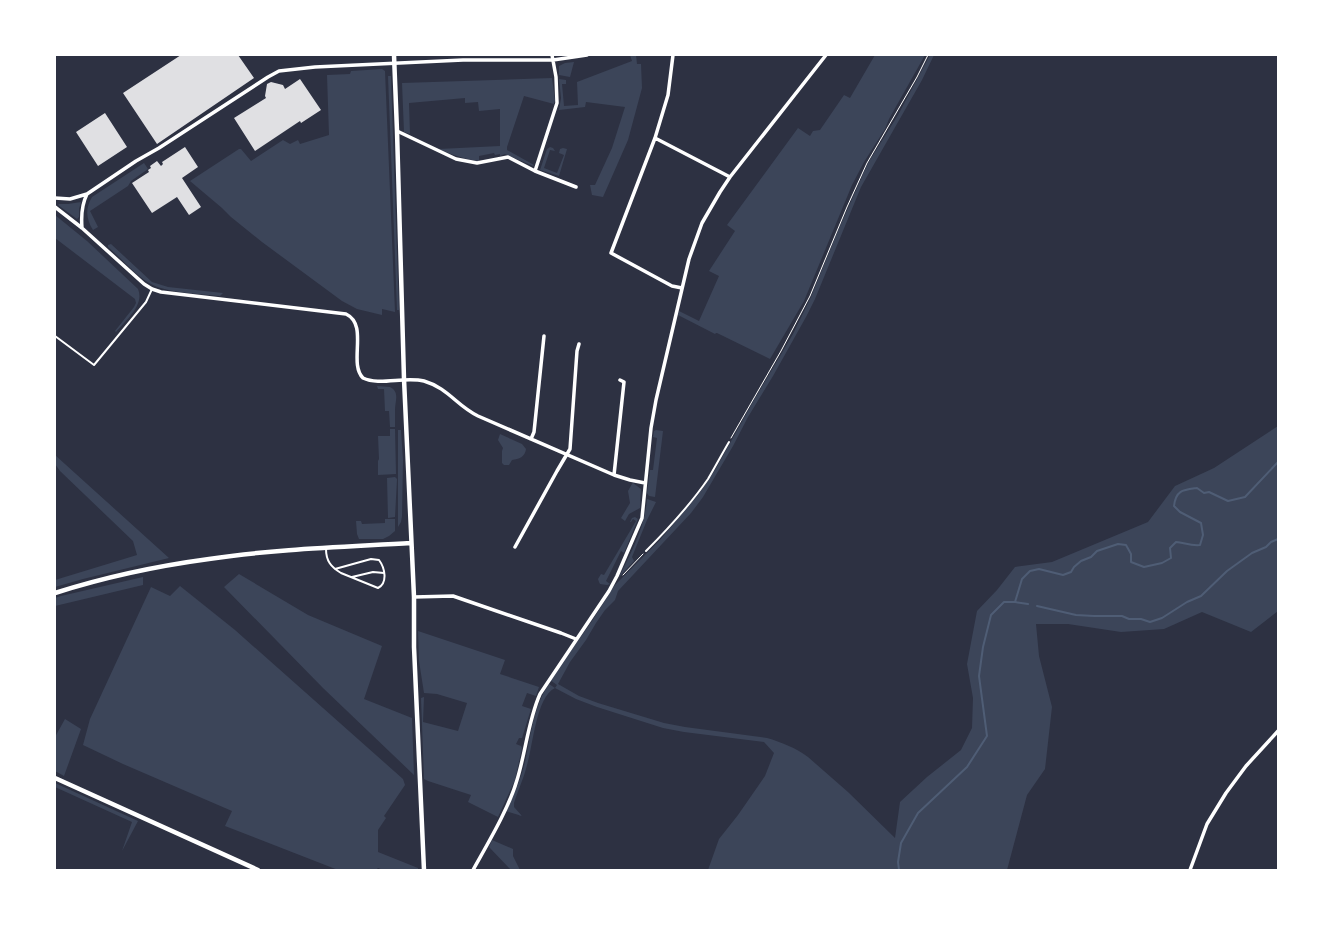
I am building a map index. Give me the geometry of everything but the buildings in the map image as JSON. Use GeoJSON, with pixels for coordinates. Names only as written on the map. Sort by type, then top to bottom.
{"type":"FeatureCollection","features":[{"type":"Feature","properties":{"kind":"street"},"geometry":{"type":"LineString","coordinates":[[394,55],[404,379],[424,870]]}},
{"type":"Feature","properties":{"kind":"street"},"geometry":{"type":"LineString","coordinates":[[535,171],[547,138],[557,103],[552,55]]}},
{"type":"Feature","properties":{"kind":"street"},"geometry":{"type":"LineString","coordinates":[[55,198],[70,198],[87,194],[275,72],[309,67],[394,63],[471,60],[553,60],[586,55]]}},
{"type":"Feature","properties":{"kind":"street"},"geometry":{"type":"LineString","coordinates":[[673,55],[668,94],[656,138],[611,253],[672,286],[682,288]]}},
{"type":"Feature","properties":{"kind":"street"},"geometry":{"type":"LineString","coordinates":[[473,870],[517,781],[526,738],[536,702],[548,680],[609,591],[642,518],[655,407],[689,259],[702,223],[730,177],[826,55]]}},
{"type":"Feature","properties":{"kind":"street"},"geometry":{"type":"LineString","coordinates":[[397,132],[456,159],[477,163],[508,157],[535,171],[576,187]]}},
{"type":"Feature","properties":{"kind":"street"},"geometry":{"type":"LineString","coordinates":[[656,138],[730,177]]}},
{"type":"Feature","properties":{"kind":"street"},"geometry":{"type":"LineString","coordinates":[[82,228],[83,204],[87,194]]}},
{"type":"Feature","properties":{"kind":"street"},"geometry":{"type":"LineString","coordinates":[[55,207],[82,228],[144,284],[152,289],[161,292],[349,315],[354,320],[356,329],[358,370],[362,378],[371,381],[404,379],[416,380],[436,385],[447,392],[467,411],[614,475],[645,483]]}},
{"type":"Feature","properties":{"kind":"street"},"geometry":{"type":"LineString","coordinates":[[531,440],[534,432],[544,336]]}},
{"type":"Feature","properties":{"kind":"street"},"geometry":{"type":"LineString","coordinates":[[515,547],[570,449],[577,351],[579,344]]}},
{"type":"Feature","properties":{"kind":"street"},"geometry":{"type":"LineString","coordinates":[[614,475],[624,382],[620,380]]}},
{"type":"Feature","properties":{"kind":"street"},"geometry":{"type":"LineString","coordinates":[[55,593],[95,581],[147,569],[209,558],[326,548],[411,543]]}},
{"type":"Feature","properties":{"kind":"street"},"geometry":{"type":"LineString","coordinates":[[414,597],[453,596],[576,639]]}},
{"type":"Feature","properties":{"kind":"street"},"geometry":{"type":"LineString","coordinates":[[1190,870],[1207,824],[1226,793],[1246,766],[1278,731]]}},
{"type":"Feature","properties":{"kind":"street"},"geometry":{"type":"LineString","coordinates":[[55,778],[258,870]]}},
{"type":"Feature","properties":{"kind":"lane"},"geometry":{"type":"LineString","coordinates":[[55,336],[94,365],[146,302],[152,289]]}},
{"type":"Feature","properties":{"kind":"lane"},"geometry":{"type":"LineString","coordinates":[[646,551],[672,524],[708,479],[729,442]]}},
{"type":"Feature","properties":{"kind":"lane"},"geometry":{"type":"LineString","coordinates":[[326,548],[328,561],[335,569],[378,588],[382,586],[384,582],[383,565],[379,560],[370,559],[335,569]]}},
{"type":"Feature","properties":{"kind":"lane"},"geometry":{"type":"LineString","coordinates":[[351,577],[373,572],[384,573]]}},
{"type":"Feature","properties":{"kind":"path"},"geometry":{"type":"LineString","coordinates":[[729,442],[781,351],[810,296],[867,163],[917,77],[928,55]]}},
{"type":"Feature","properties":{"kind":"path"},"geometry":{"type":"LineString","coordinates":[[620,578],[646,551]]}},
{"type":"Feature","properties":{"kind":"shaded area"},"geometry":{"type":"Polygon","coordinates":[[[630,55],[636,55],[637,64],[641,64],[642,88],[628,140],[603,197],[592,195],[590,185],[595,185],[612,148],[625,107],[586,102],[585,107],[559,110],[561,98],[559,79],[566,80],[566,84],[562,84],[564,106],[578,105],[577,82],[632,61],[630,55]]]}},
{"type":"Feature","properties":{"kind":"shaded area"},"geometry":{"type":"Polygon","coordinates":[[[875,55],[925,55],[889,119],[885,129],[864,162],[852,185],[804,301],[770,359],[678,315],[679,311],[699,321],[719,276],[709,271],[735,231],[727,225],[798,128],[810,136],[813,131],[820,130],[844,95],[850,98],[875,55]]]}},
{"type":"Feature","properties":{"kind":"shaded area"},"geometry":{"type":"Polygon","coordinates":[[[930,55],[934,55],[922,80],[861,187],[815,299],[806,317],[703,497],[691,513],[618,591],[615,600],[605,610],[596,623],[570,662],[558,684],[579,696],[598,703],[664,723],[767,738],[778,741],[808,757],[848,792],[895,838],[900,802],[927,777],[961,750],[972,728],[973,698],[967,664],[977,611],[997,590],[1015,567],[1052,562],[1148,522],[1175,486],[1214,468],[1278,426],[1278,611],[1251,632],[1202,612],[1164,629],[1121,632],[1068,624],[1036,624],[1039,656],[1052,707],[1045,769],[1027,795],[1007,870],[708,870],[719,839],[765,776],[774,753],[764,742],[663,728],[597,707],[576,699],[555,688],[557,685],[550,680],[592,621],[614,586],[660,540],[698,495],[715,470],[793,334],[811,297],[868,163],[898,115],[930,55]]]}},
{"type":"Feature","properties":{"kind":"shaded area"},"geometry":{"type":"Polygon","coordinates":[[[574,62],[570,77],[559,75],[559,66],[565,63],[574,62]]]}},
{"type":"Feature","properties":{"kind":"shaded area"},"geometry":{"type":"Polygon","coordinates":[[[382,69],[385,71],[395,312],[382,309],[382,315],[357,309],[342,301],[262,242],[190,181],[239,149],[241,149],[251,161],[283,140],[290,144],[298,140],[300,144],[329,135],[327,75],[350,74],[351,71],[382,69]]]}},
{"type":"Feature","properties":{"kind":"shaded area"},"geometry":{"type":"Polygon","coordinates":[[[388,76],[391,76],[399,310],[397,310],[388,76]]]}},
{"type":"Feature","properties":{"kind":"shaded area"},"geometry":{"type":"Polygon","coordinates":[[[552,78],[555,100],[554,104],[524,96],[507,147],[507,150],[534,165],[533,166],[505,154],[500,156],[500,154],[495,155],[494,153],[479,156],[479,161],[468,159],[439,149],[500,146],[500,109],[479,111],[478,102],[465,103],[465,98],[409,103],[410,134],[404,132],[402,83],[552,78]]]}},
{"type":"Feature","properties":{"kind":"shaded area"},"geometry":{"type":"Polygon","coordinates":[[[550,147],[555,151],[550,150],[544,168],[557,173],[564,155],[559,153],[560,149],[567,149],[559,176],[540,170],[547,149],[550,147]]]}},
{"type":"Feature","properties":{"kind":"shaded area"},"geometry":{"type":"Polygon","coordinates":[[[144,163],[148,169],[131,181],[128,186],[90,211],[98,227],[93,230],[87,214],[88,206],[92,197],[144,163]]]}},
{"type":"Feature","properties":{"kind":"shaded area"},"geometry":{"type":"Polygon","coordinates":[[[81,202],[79,217],[77,219],[58,205],[59,204],[81,202]]]}},
{"type":"Feature","properties":{"kind":"shaded area"},"geometry":{"type":"Polygon","coordinates":[[[55,215],[87,241],[138,289],[139,301],[136,307],[129,318],[116,332],[115,331],[134,307],[136,303],[135,299],[55,238],[55,215]]]}},
{"type":"Feature","properties":{"kind":"shaded area"},"geometry":{"type":"Polygon","coordinates":[[[111,244],[152,282],[168,287],[223,293],[220,296],[186,293],[168,290],[153,285],[136,273],[108,247],[108,245],[111,244]]]}},
{"type":"Feature","properties":{"kind":"shaded area"},"geometry":{"type":"Polygon","coordinates":[[[377,386],[390,387],[395,391],[395,427],[390,427],[389,411],[385,411],[384,389],[378,389],[377,386]]]}},
{"type":"Feature","properties":{"kind":"shaded area"},"geometry":{"type":"Polygon","coordinates":[[[390,429],[395,429],[396,474],[378,475],[378,436],[390,436],[390,429]]]}},
{"type":"Feature","properties":{"kind":"shaded area"},"geometry":{"type":"Polygon","coordinates":[[[398,430],[401,430],[403,460],[402,516],[398,527],[398,430]]]}},
{"type":"Feature","properties":{"kind":"shaded area"},"geometry":{"type":"Polygon","coordinates":[[[654,431],[663,431],[655,497],[649,496],[647,493],[650,470],[653,470],[657,438],[653,437],[654,431]]]}},
{"type":"Feature","properties":{"kind":"shaded area"},"geometry":{"type":"Polygon","coordinates":[[[500,434],[522,444],[526,449],[523,456],[512,460],[509,465],[504,465],[502,463],[503,448],[498,440],[500,434]]]}},
{"type":"Feature","properties":{"kind":"shaded area"},"geometry":{"type":"Polygon","coordinates":[[[55,455],[169,558],[55,587],[55,580],[137,555],[133,541],[60,471],[55,464],[55,455]]]}},
{"type":"Feature","properties":{"kind":"shaded area"},"geometry":{"type":"Polygon","coordinates":[[[395,477],[397,479],[395,517],[388,518],[387,478],[395,477]]]}},
{"type":"Feature","properties":{"kind":"shaded area"},"geometry":{"type":"Polygon","coordinates":[[[633,483],[641,489],[640,508],[629,514],[625,521],[621,518],[630,503],[628,491],[633,483]]]}},
{"type":"Feature","properties":{"kind":"shaded area"},"geometry":{"type":"Polygon","coordinates":[[[647,499],[656,502],[632,557],[634,561],[619,577],[633,549],[640,530],[646,509],[647,499]]]}},
{"type":"Feature","properties":{"kind":"shaded area"},"geometry":{"type":"Polygon","coordinates":[[[635,517],[638,519],[624,553],[621,551],[606,581],[610,584],[600,584],[598,579],[601,574],[604,575],[636,521],[633,519],[630,522],[632,518],[635,517]]]}},
{"type":"Feature","properties":{"kind":"shaded area"},"geometry":{"type":"Polygon","coordinates":[[[385,519],[395,519],[395,531],[389,536],[383,539],[359,539],[356,521],[361,521],[362,524],[385,523],[385,519]]]}},
{"type":"Feature","properties":{"kind":"shaded area"},"geometry":{"type":"Polygon","coordinates":[[[239,574],[308,615],[382,646],[364,699],[412,718],[414,775],[323,688],[224,587],[239,574]]]}},
{"type":"Feature","properties":{"kind":"shaded area"},"geometry":{"type":"Polygon","coordinates":[[[143,577],[143,585],[55,606],[55,598],[61,596],[143,577]]]}},
{"type":"Feature","properties":{"kind":"shaded area"},"geometry":{"type":"Polygon","coordinates":[[[180,586],[235,630],[403,779],[405,785],[384,816],[386,818],[378,830],[378,852],[418,868],[418,870],[383,870],[378,868],[376,870],[338,870],[225,826],[232,811],[83,745],[90,719],[151,587],[170,596],[180,586]]]}},
{"type":"Feature","properties":{"kind":"shaded area"},"geometry":{"type":"Polygon","coordinates":[[[418,631],[505,660],[500,674],[539,687],[536,696],[527,693],[522,706],[531,709],[522,738],[519,738],[516,744],[522,748],[515,780],[498,817],[468,802],[471,795],[424,779],[421,698],[424,697],[423,722],[458,731],[467,703],[437,694],[424,693],[419,661],[418,631]]]}},
{"type":"Feature","properties":{"kind":"shaded area"},"geometry":{"type":"Polygon","coordinates":[[[549,684],[555,688],[543,701],[539,711],[526,770],[514,803],[514,807],[522,816],[506,811],[525,762],[533,722],[539,702],[549,684]]]}},
{"type":"Feature","properties":{"kind":"shaded area"},"geometry":{"type":"Polygon","coordinates":[[[65,719],[81,729],[64,776],[55,771],[55,737],[65,719]]]}},
{"type":"Feature","properties":{"kind":"shaded area"},"geometry":{"type":"Polygon","coordinates":[[[55,783],[138,821],[122,851],[132,822],[55,787],[55,783]]]}},
{"type":"Feature","properties":{"kind":"shaded area"},"geometry":{"type":"Polygon","coordinates":[[[492,840],[513,849],[513,856],[520,870],[511,870],[489,847],[492,840]]]}},
{"type":"Feature","properties":{"kind":"waterway"},"geometry":{"type":"LineString","coordinates":[[899,870],[898,862],[901,843],[918,813],[967,767],[987,736],[979,676],[983,647],[991,615],[1004,602],[1015,602],[1022,579],[1030,571],[1039,569],[1063,575],[1071,572],[1081,561],[1091,557],[1097,551],[1118,544],[1126,545],[1131,554],[1131,562],[1144,567],[1162,563],[1171,558],[1170,548],[1176,542],[1200,545],[1203,535],[1201,523],[1180,512],[1174,506],[1178,494],[1184,490],[1197,488],[1204,493],[1209,492],[1228,501],[1245,497],[1278,462]]}},
{"type":"Feature","properties":{"kind":"waterway"},"geometry":{"type":"LineString","coordinates":[[1037,606],[1076,615],[1122,616],[1129,619],[1141,619],[1150,622],[1162,618],[1187,602],[1201,596],[1227,571],[1252,553],[1266,547],[1271,542],[1278,539]]}},
{"type":"Feature","properties":{"kind":"waterway"},"geometry":{"type":"LineString","coordinates":[[1015,602],[1028,604]]}}]}
